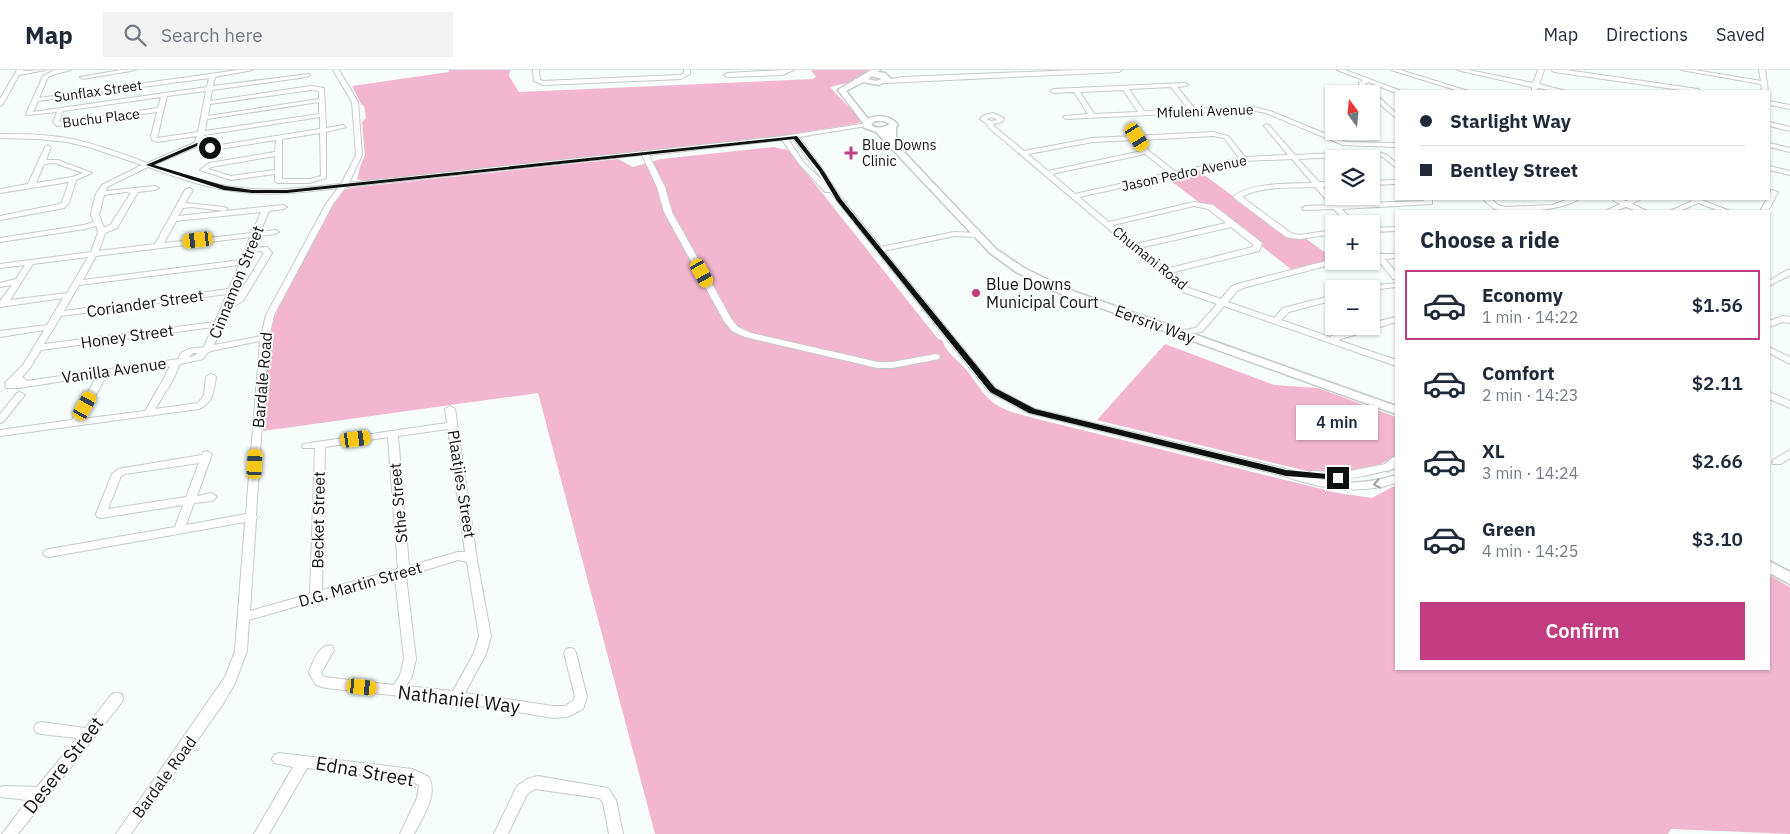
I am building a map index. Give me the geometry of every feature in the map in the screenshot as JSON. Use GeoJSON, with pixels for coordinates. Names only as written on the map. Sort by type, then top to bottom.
{"type":"FeatureCollection","features":[{"type":"Feature","properties":{"kind":"main road"},"geometry":{"type":"LineString","coordinates":[[884,76],[870,76],[842,91],[867,123],[873,119],[884,119]]}},
{"type":"Feature","properties":{"kind":"main road"},"geometry":{"type":"LineString","coordinates":[[856,107],[892,122],[892,127],[877,130]]}},
{"type":"Feature","properties":{"kind":"main road","name":"Eersriv Way"},"geometry":{"type":"LineString","coordinates":[[867,123],[868,127],[877,130],[976,235],[1008,262],[1055,287],[1395,411]]}},
{"type":"Feature","properties":{"kind":"main road","name":"Eersriv Way"},"geometry":{"type":"LineString","coordinates":[[892,127],[891,134],[895,144],[982,234],[1015,262],[1037,275],[1068,289],[1395,406]]}},
{"type":"Feature","properties":{"kind":"main road"},"geometry":{"type":"LineString","coordinates":[[1770,567],[1790,579]]}},
{"type":"Feature","properties":{"kind":"street"},"geometry":{"type":"LineString","coordinates":[[0,104],[18,71],[43,70]]}},
{"type":"Feature","properties":{"kind":"street"},"geometry":{"type":"LineString","coordinates":[[68,70],[47,75],[34,100],[29,112],[30,114],[164,96],[307,73],[306,89]]}},
{"type":"Feature","properties":{"kind":"street"},"geometry":{"type":"LineString","coordinates":[[75,94],[85,70]]}},
{"type":"Feature","properties":{"kind":"street"},"geometry":{"type":"LineString","coordinates":[[83,77],[133,70]]}},
{"type":"Feature","properties":{"kind":"street","name":"Sunflax Street"},"geometry":{"type":"LineString","coordinates":[[34,100],[167,79],[250,70]]}},
{"type":"Feature","properties":{"kind":"street","name":"Bardale Road"},"geometry":{"type":"LineString","coordinates":[[123,834],[228,684],[241,651],[264,338],[270,315],[330,204],[344,185],[360,149],[354,102],[336,70]]}},
{"type":"Feature","properties":{"kind":"street"},"geometry":{"type":"LineString","coordinates":[[536,70],[537,81],[542,82],[622,82],[681,77],[686,75],[687,70]]}},
{"type":"Feature","properties":{"kind":"street"},"geometry":{"type":"LineString","coordinates":[[622,82],[625,70]]}},
{"type":"Feature","properties":{"kind":"street"},"geometry":{"type":"LineString","coordinates":[[727,75],[782,73],[791,70]]}},
{"type":"Feature","properties":{"kind":"street"},"geometry":{"type":"LineString","coordinates":[[884,76],[902,79],[1118,70]]}},
{"type":"Feature","properties":{"kind":"street"},"geometry":{"type":"LineString","coordinates":[[1340,70],[1395,90]]}},
{"type":"Feature","properties":{"kind":"street"},"geometry":{"type":"LineString","coordinates":[[1394,70],[1462,90]]}},
{"type":"Feature","properties":{"kind":"street"},"geometry":{"type":"LineString","coordinates":[[1460,70],[1534,89],[1548,90]]}},
{"type":"Feature","properties":{"kind":"street"},"geometry":{"type":"LineString","coordinates":[[1534,89],[1541,70]]}},
{"type":"Feature","properties":{"kind":"street"},"geometry":{"type":"LineString","coordinates":[[1554,70],[1674,89]]}},
{"type":"Feature","properties":{"kind":"street"},"geometry":{"type":"LineString","coordinates":[[1684,70],[1764,83]]}},
{"type":"Feature","properties":{"kind":"street"},"geometry":{"type":"LineString","coordinates":[[1762,70],[1765,90]]}},
{"type":"Feature","properties":{"kind":"street"},"geometry":{"type":"LineString","coordinates":[[197,144],[201,134],[212,75]]}},
{"type":"Feature","properties":{"kind":"street"},"geometry":{"type":"LineString","coordinates":[[1367,80],[1360,84],[1395,115]]}},
{"type":"Feature","properties":{"kind":"street"},"geometry":{"type":"LineString","coordinates":[[1053,91],[1185,85]]}},
{"type":"Feature","properties":{"kind":"street"},"geometry":{"type":"LineString","coordinates":[[1173,86],[1193,110]]}},
{"type":"Feature","properties":{"kind":"street"},"geometry":{"type":"LineString","coordinates":[[1125,88],[1142,113]]}},
{"type":"Feature","properties":{"kind":"street"},"geometry":{"type":"LineString","coordinates":[[207,103],[306,89],[322,89],[324,177],[310,181],[278,182],[279,138]]}},
{"type":"Feature","properties":{"kind":"street"},"geometry":{"type":"LineString","coordinates":[[1076,90],[1092,115]]}},
{"type":"Feature","properties":{"kind":"street"},"geometry":{"type":"LineString","coordinates":[[164,96],[154,139],[201,134],[323,115]]}},
{"type":"Feature","properties":{"kind":"street"},"geometry":{"type":"LineString","coordinates":[[204,118],[322,100]]}},
{"type":"Feature","properties":{"kind":"street"},"geometry":{"type":"LineString","coordinates":[[1770,103],[1790,108]]}},
{"type":"Feature","properties":{"kind":"street"},"geometry":{"type":"LineString","coordinates":[[1388,108],[1395,108]]}},
{"type":"Feature","properties":{"kind":"street","name":"Mfuleni Avenue"},"geometry":{"type":"LineString","coordinates":[[1066,116],[1257,109],[1345,144],[1395,145]]}},
{"type":"Feature","properties":{"kind":"street","name":"Buchu Place"},"geometry":{"type":"LineString","coordinates":[[60,111],[56,122],[58,124],[160,110]]}},
{"type":"Feature","properties":{"kind":"street"},"geometry":{"type":"LineString","coordinates":[[0,136],[38,137],[69,141],[153,163],[212,185],[231,189],[270,192],[786,141],[867,123]]}},
{"type":"Feature","properties":{"kind":"street","name":"Chumani Road"},"geometry":{"type":"LineString","coordinates":[[990,123],[992,127],[1186,290],[1395,363]]}},
{"type":"Feature","properties":{"kind":"street"},"geometry":{"type":"LineString","coordinates":[[1770,124],[1790,129]]}},
{"type":"Feature","properties":{"kind":"street"},"geometry":{"type":"LineString","coordinates":[[1267,126],[1344,215]]}},
{"type":"Feature","properties":{"kind":"street"},"geometry":{"type":"LineString","coordinates":[[102,232],[98,223],[96,209],[104,186],[109,182],[173,154],[197,144],[212,148],[343,127]]}},
{"type":"Feature","properties":{"kind":"street"},"geometry":{"type":"LineString","coordinates":[[797,139],[877,130]]}},
{"type":"Feature","properties":{"kind":"street"},"geometry":{"type":"LineString","coordinates":[[1023,153],[1086,140],[1220,134],[1226,137],[1243,159]]}},
{"type":"Feature","properties":{"kind":"street"},"geometry":{"type":"LineString","coordinates":[[1137,137],[1146,152],[1175,174]]}},
{"type":"Feature","properties":{"kind":"street"},"geometry":{"type":"LineString","coordinates":[[797,139],[821,171],[835,195],[992,390],[1000,396],[1032,411],[1286,473],[1307,480],[1343,487],[1367,486],[1395,479]]}},
{"type":"Feature","properties":{"kind":"street"},"geometry":{"type":"LineString","coordinates":[[786,141],[811,173],[835,195]]}},
{"type":"Feature","properties":{"kind":"street"},"geometry":{"type":"LineString","coordinates":[[1770,145],[1790,150]]}},
{"type":"Feature","properties":{"kind":"street"},"geometry":{"type":"LineString","coordinates":[[31,186],[48,147]]}},
{"type":"Feature","properties":{"kind":"street"},"geometry":{"type":"LineString","coordinates":[[1047,173],[1146,152]]}},
{"type":"Feature","properties":{"kind":"street","name":"Jason Pedro Avenue"},"geometry":{"type":"LineString","coordinates":[[1075,196],[1243,159],[1376,153],[1385,156],[1395,165]]}},
{"type":"Feature","properties":{"kind":"street"},"geometry":{"type":"LineString","coordinates":[[277,172],[231,178],[203,170],[208,165],[278,154]]}},
{"type":"Feature","properties":{"kind":"street"},"geometry":{"type":"LineString","coordinates":[[646,156],[661,187],[668,212],[728,321],[735,329],[748,335],[878,365],[892,365],[936,357]]}},
{"type":"Feature","properties":{"kind":"street"},"geometry":{"type":"LineString","coordinates":[[0,191],[73,179],[86,176],[89,172],[56,161],[41,162]]}},
{"type":"Feature","properties":{"kind":"street"},"geometry":{"type":"LineString","coordinates":[[1770,168],[1790,173]]}},
{"type":"Feature","properties":{"kind":"street"},"geometry":{"type":"LineString","coordinates":[[811,173],[821,171]]}},
{"type":"Feature","properties":{"kind":"street"},"geometry":{"type":"LineString","coordinates":[[0,218],[61,206],[65,203],[73,179]]}},
{"type":"Feature","properties":{"kind":"street"},"geometry":{"type":"LineString","coordinates":[[1380,183],[1395,182]]}},
{"type":"Feature","properties":{"kind":"street"},"geometry":{"type":"LineString","coordinates":[[1325,185],[1269,187],[1243,193],[1237,197],[1238,200],[1289,235],[1299,237],[1325,233]]}},
{"type":"Feature","properties":{"kind":"street"},"geometry":{"type":"LineString","coordinates":[[100,194],[155,188]]}},
{"type":"Feature","properties":{"kind":"street"},"geometry":{"type":"LineString","coordinates":[[319,188],[328,189],[332,192],[330,204]]}},
{"type":"Feature","properties":{"kind":"street"},"geometry":{"type":"LineString","coordinates":[[0,420],[13,385],[27,366],[94,254],[102,232],[114,226],[134,195],[135,192],[132,190]]}},
{"type":"Feature","properties":{"kind":"street"},"geometry":{"type":"LineString","coordinates":[[159,245],[189,190]]}},
{"type":"Feature","properties":{"kind":"street"},"geometry":{"type":"LineString","coordinates":[[1306,208],[1422,203],[1429,202],[1429,200]]}},
{"type":"Feature","properties":{"kind":"street"},"geometry":{"type":"LineString","coordinates":[[1488,200],[1496,207],[1505,209],[1555,207],[1572,200]]}},
{"type":"Feature","properties":{"kind":"street"},"geometry":{"type":"LineString","coordinates":[[1616,200],[1641,210]]}},
{"type":"Feature","properties":{"kind":"street"},"geometry":{"type":"LineString","coordinates":[[1611,210],[1636,200]]}},
{"type":"Feature","properties":{"kind":"street"},"geometry":{"type":"LineString","coordinates":[[1676,210],[1695,200],[1723,210]]}},
{"type":"Feature","properties":{"kind":"street"},"geometry":{"type":"LineString","coordinates":[[1765,210],[1769,200]]}},
{"type":"Feature","properties":{"kind":"street"},"geometry":{"type":"LineString","coordinates":[[1108,224],[1198,204],[1210,208],[1258,244],[1258,248],[1164,272]]}},
{"type":"Feature","properties":{"kind":"street"},"geometry":{"type":"LineString","coordinates":[[180,206],[218,208],[225,210],[226,213]]}},
{"type":"Feature","properties":{"kind":"street"},"geometry":{"type":"LineString","coordinates":[[173,219],[283,207]]}},
{"type":"Feature","properties":{"kind":"street","name":"Cinnamon Street"},"geometry":{"type":"LineString","coordinates":[[205,351],[266,209]]}},
{"type":"Feature","properties":{"kind":"street"},"geometry":{"type":"LineString","coordinates":[[0,240],[81,228],[98,223]]}},
{"type":"Feature","properties":{"kind":"street"},"geometry":{"type":"LineString","coordinates":[[954,234],[966,224]]}},
{"type":"Feature","properties":{"kind":"street"},"geometry":{"type":"LineString","coordinates":[[1135,247],[1232,224]]}},
{"type":"Feature","properties":{"kind":"street"},"geometry":{"type":"LineString","coordinates":[[1380,230],[1395,229]]}},
{"type":"Feature","properties":{"kind":"street"},"geometry":{"type":"LineString","coordinates":[[0,266],[275,232]]}},
{"type":"Feature","properties":{"kind":"street"},"geometry":{"type":"LineString","coordinates":[[879,250],[954,234],[976,235]]}},
{"type":"Feature","properties":{"kind":"street"},"geometry":{"type":"LineString","coordinates":[[224,308],[240,299],[268,253],[264,249],[248,250]]}},
{"type":"Feature","properties":{"kind":"street"},"geometry":{"type":"LineString","coordinates":[[1380,257],[1395,256]]}},
{"type":"Feature","properties":{"kind":"street"},"geometry":{"type":"LineString","coordinates":[[2,304],[31,262]]}},
{"type":"Feature","properties":{"kind":"street"},"geometry":{"type":"LineString","coordinates":[[77,283],[243,262]]}},
{"type":"Feature","properties":{"kind":"street"},"geometry":{"type":"LineString","coordinates":[[1380,262],[1395,276]]}},
{"type":"Feature","properties":{"kind":"street"},"geometry":{"type":"LineString","coordinates":[[1187,332],[1199,330],[1234,289],[1240,286],[1325,263]]}},
{"type":"Feature","properties":{"kind":"street"},"geometry":{"type":"LineString","coordinates":[[1770,283],[1790,272]]}},
{"type":"Feature","properties":{"kind":"street"},"geometry":{"type":"LineString","coordinates":[[0,285],[19,281]]}},
{"type":"Feature","properties":{"kind":"street"},"geometry":{"type":"LineString","coordinates":[[1380,287],[1395,285]]}},
{"type":"Feature","properties":{"kind":"street","name":"Coriander Street"},"geometry":{"type":"LineString","coordinates":[[58,314],[231,291]]}},
{"type":"Feature","properties":{"kind":"street"},"geometry":{"type":"LineString","coordinates":[[2,304],[70,295]]}},
{"type":"Feature","properties":{"kind":"street"},"geometry":{"type":"LineString","coordinates":[[1276,320],[1286,310],[1325,299]]}},
{"type":"Feature","properties":{"kind":"street"},"geometry":{"type":"LineString","coordinates":[[1380,323],[1395,319]]}},
{"type":"Feature","properties":{"kind":"street"},"geometry":{"type":"LineString","coordinates":[[1770,324],[1782,319],[1790,320]]}},
{"type":"Feature","properties":{"kind":"street","name":"Honey Street"},"geometry":{"type":"LineString","coordinates":[[37,348],[218,324]]}},
{"type":"Feature","properties":{"kind":"street"},"geometry":{"type":"LineString","coordinates":[[0,334],[50,327]]}},
{"type":"Feature","properties":{"kind":"street"},"geometry":{"type":"LineString","coordinates":[[1199,330],[1206,339]]}},
{"type":"Feature","properties":{"kind":"street"},"geometry":{"type":"LineString","coordinates":[[1331,341],[1341,335]]}},
{"type":"Feature","properties":{"kind":"street"},"geometry":{"type":"LineString","coordinates":[[205,351],[264,338]]}},
{"type":"Feature","properties":{"kind":"street","name":"Vanilla Avenue"},"geometry":{"type":"LineString","coordinates":[[13,385],[180,361],[190,351],[205,351]]}},
{"type":"Feature","properties":{"kind":"street"},"geometry":{"type":"LineString","coordinates":[[1770,351],[1790,361]]}},
{"type":"Feature","properties":{"kind":"street"},"geometry":{"type":"LineString","coordinates":[[148,413],[180,361]]}},
{"type":"Feature","properties":{"kind":"street"},"geometry":{"type":"LineString","coordinates":[[75,423],[104,372]]}},
{"type":"Feature","properties":{"kind":"street"},"geometry":{"type":"LineString","coordinates":[[0,433],[194,407],[203,404],[208,397],[211,377]]}},
{"type":"Feature","properties":{"kind":"street"},"geometry":{"type":"LineString","coordinates":[[1770,395],[1790,405]]}},
{"type":"Feature","properties":{"kind":"street","name":"Plaatjies Street"},"geometry":{"type":"LineString","coordinates":[[450,409],[485,636],[480,654],[456,697]]}},
{"type":"Feature","properties":{"kind":"street"},"geometry":{"type":"LineString","coordinates":[[307,446],[452,425]]}},
{"type":"Feature","properties":{"kind":"street","name":"Sthe Street"},"geometry":{"type":"LineString","coordinates":[[393,434],[410,660],[406,676],[397,691]]}},
{"type":"Feature","properties":{"kind":"street","name":"Becket Street"},"geometry":{"type":"LineString","coordinates":[[316,596],[320,444]]}},
{"type":"Feature","properties":{"kind":"street"},"geometry":{"type":"LineString","coordinates":[[1777,462],[1789,454]]}},
{"type":"Feature","properties":{"kind":"street"},"geometry":{"type":"LineString","coordinates":[[179,530],[190,500],[206,456],[122,471],[117,474],[101,514],[190,500],[212,497]]}},
{"type":"Feature","properties":{"kind":"street"},"geometry":{"type":"LineString","coordinates":[[1286,473],[1338,478],[1364,474],[1394,464]]}},
{"type":"Feature","properties":{"kind":"street"},"geometry":{"type":"LineString","coordinates":[[49,553],[252,517]]}},
{"type":"Feature","properties":{"kind":"street","name":"D.G. Martin Street"},"geometry":{"type":"LineString","coordinates":[[244,617],[458,556],[473,560]]}},
{"type":"Feature","properties":{"kind":"street","name":"Nathaniel Way"},"geometry":{"type":"LineString","coordinates":[[328,650],[315,673],[320,681],[456,697],[553,712],[573,709],[578,705],[581,690],[570,653]]}},
{"type":"Feature","properties":{"kind":"street","name":"Desere Street"},"geometry":{"type":"LineString","coordinates":[[13,834],[40,794],[116,698]]}},
{"type":"Feature","properties":{"kind":"street"},"geometry":{"type":"LineString","coordinates":[[41,728],[88,734]]}},
{"type":"Feature","properties":{"kind":"street","name":"Edna Street"},"geometry":{"type":"LineString","coordinates":[[279,759],[412,775],[419,778],[426,786],[424,798],[407,834]]}},
{"type":"Feature","properties":{"kind":"street"},"geometry":{"type":"LineString","coordinates":[[261,834],[304,761]]}},
{"type":"Feature","properties":{"kind":"street"},"geometry":{"type":"LineString","coordinates":[[501,834],[522,790],[538,782],[603,792],[609,800],[616,834]]}},
{"type":"Feature","properties":{"kind":"street"},"geometry":{"type":"LineString","coordinates":[[4,792],[40,794]]}},
{"type":"Feature","properties":{"kind":"shaded area"},"geometry":{"type":"Polygon","coordinates":[[[449,70],[510,70],[509,76],[519,92],[813,79],[816,77],[811,70],[872,70],[851,82],[830,87],[860,119],[861,122],[854,124],[768,138],[364,181],[357,179],[365,155],[362,122],[366,118],[364,106],[361,104],[352,86],[449,72],[449,70]]]}},
{"type":"Feature","properties":{"kind":"shaded area"},"geometry":{"type":"Polygon","coordinates":[[[774,147],[788,150],[938,339],[942,340],[948,351],[965,368],[986,396],[1000,407],[1037,419],[1338,493],[1372,498],[1395,486],[1395,670],[1770,670],[1770,576],[1790,587],[1790,834],[1671,829],[1668,834],[655,834],[538,393],[263,431],[269,332],[278,308],[333,205],[343,191],[349,188],[618,159],[633,167],[661,159],[774,147]]]}},
{"type":"Feature","properties":{"kind":"shaded area"},"geometry":{"type":"Polygon","coordinates":[[[1199,171],[1285,235],[1305,238],[1325,252],[1325,261],[1292,270],[1209,205],[1200,203],[1167,178],[1199,171]]]}},
{"type":"Feature","properties":{"kind":"shaded area"},"geometry":{"type":"Polygon","coordinates":[[[1165,344],[1274,385],[1318,388],[1395,417],[1395,457],[1373,468],[1355,472],[1311,472],[1097,420],[1165,344]]]}},
{"type":"Feature","properties":{"kind":"place","name":"Blue Downs Clinic"},"geometry":{"type":"Point","coordinates":[851,153]}},
{"type":"Feature","properties":{"kind":"place","name":"Blue Downs Municipal Court"},"geometry":{"type":"Point","coordinates":[976,293]}},
{"type":"Feature","properties":{"kind":"route"},"geometry":{"type":"LineString","coordinates":[[210,148],[197,144],[149,165],[224,188],[252,191],[287,191],[795,137],[821,171],[835,195],[992,390],[1000,396],[1032,411],[1286,473],[1338,478]]}}]}
